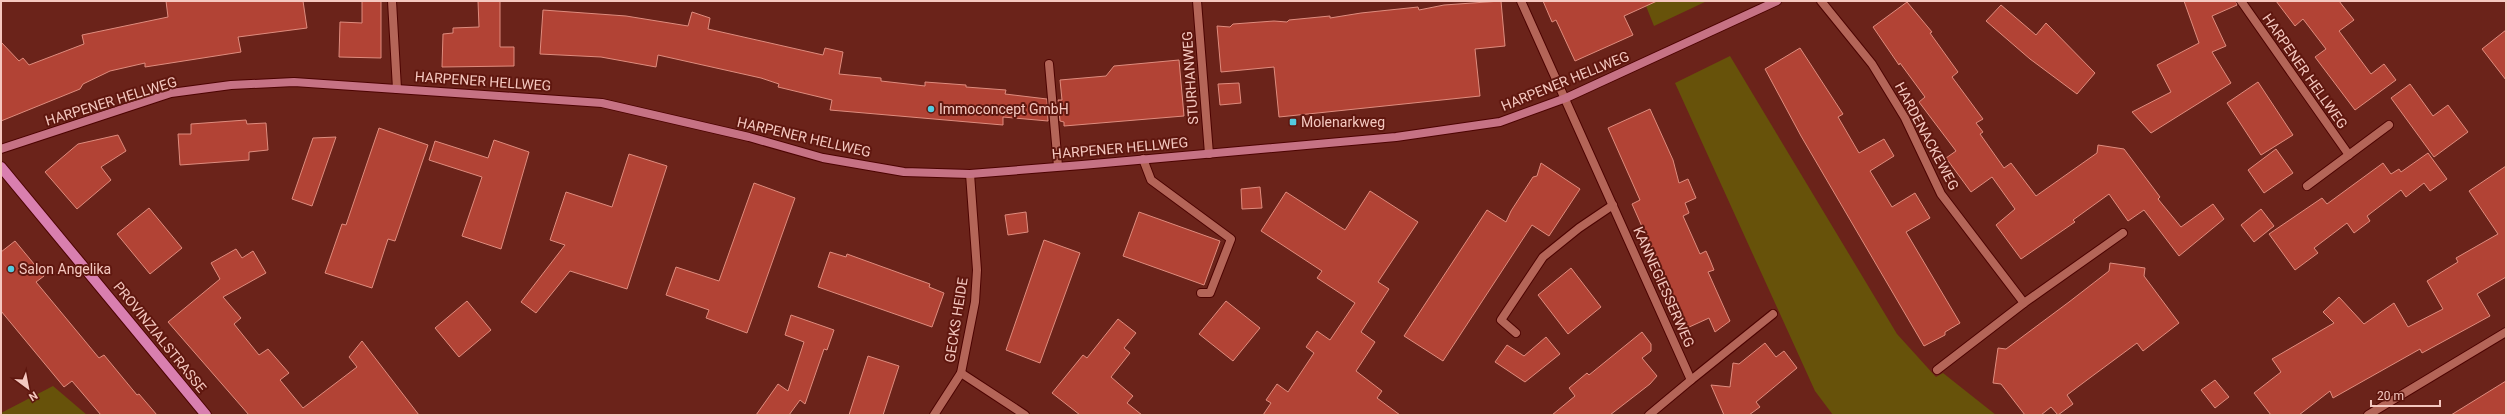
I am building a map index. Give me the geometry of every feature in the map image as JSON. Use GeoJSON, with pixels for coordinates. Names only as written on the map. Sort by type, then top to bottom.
{"type":"FeatureCollection","features":[{"type":"Feature","properties":{"kind":"main road","name":"PROVINZIALSTRASSE"},"geometry":{"type":"LineString","coordinates":[[1,166],[206,415]]}},
{"type":"Feature","properties":{"kind":"street"},"geometry":{"type":"LineString","coordinates":[[392,1],[397,89]]}},
{"type":"Feature","properties":{"kind":"street","name":"STURHANWEG"},"geometry":{"type":"LineString","coordinates":[[1197,1],[1209,154]]}},
{"type":"Feature","properties":{"kind":"street"},"geometry":{"type":"LineString","coordinates":[[1521,1],[1566,98]]}},
{"type":"Feature","properties":{"kind":"street","name":"HARPENER HELLWEG"},"geometry":{"type":"LineString","coordinates":[[1,149],[171,93],[231,85],[294,82],[602,103],[750,137],[823,158],[904,172],[970,174],[1209,154],[1396,136],[1500,122],[1566,98],[1777,1]]}},
{"type":"Feature","properties":{"kind":"street","name":"HARDENACKEWEG"},"geometry":{"type":"LineString","coordinates":[[1821,1],[1872,64],[1905,118],[1941,194],[2024,303]]}},
{"type":"Feature","properties":{"kind":"street","name":"HARPENER HELLWEG"},"geometry":{"type":"LineString","coordinates":[[2241,1],[2349,155]]}},
{"type":"Feature","properties":{"kind":"street"},"geometry":{"type":"LineString","coordinates":[[1049,64],[1058,166]]}},
{"type":"Feature","properties":{"kind":"street","name":"KANNEGIESSERWEG"},"geometry":{"type":"LineString","coordinates":[[1566,98],[1691,380]]}},
{"type":"Feature","properties":{"kind":"street"},"geometry":{"type":"LineString","coordinates":[[2307,186],[2389,125]]}},
{"type":"Feature","properties":{"kind":"street"},"geometry":{"type":"LineString","coordinates":[[1143,159],[1151,180],[1231,239],[1214,286],[1210,293],[1201,293]]}},
{"type":"Feature","properties":{"kind":"street","name":"GECKS HEIDE"},"geometry":{"type":"LineString","coordinates":[[934,415],[961,373],[975,302],[977,270],[970,174]]}},
{"type":"Feature","properties":{"kind":"street"},"geometry":{"type":"LineString","coordinates":[[1516,333],[1501,320],[1543,257],[1579,228],[1613,205]]}},
{"type":"Feature","properties":{"kind":"street"},"geometry":{"type":"LineString","coordinates":[[1937,370],[2024,303],[2122,233]]}},
{"type":"Feature","properties":{"kind":"street"},"geometry":{"type":"LineString","coordinates":[[1648,415],[1774,314]]}},
{"type":"Feature","properties":{"kind":"street"},"geometry":{"type":"LineString","coordinates":[[2368,415],[2506,332]]}},
{"type":"Feature","properties":{"kind":"street"},"geometry":{"type":"LineString","coordinates":[[961,373],[1024,415]]}},
{"type":"Feature","properties":{"kind":"shaded area"},"geometry":{"type":"Polygon","coordinates":[[[1644,1],[1707,1],[1654,26],[1644,1]]]}},
{"type":"Feature","properties":{"kind":"shaded area"},"geometry":{"type":"Polygon","coordinates":[[[1730,56],[1897,334],[1936,377],[1943,373],[1996,415],[1833,415],[1815,391],[1675,83],[1730,56]]]}},
{"type":"Feature","properties":{"kind":"shaded area"},"geometry":{"type":"Polygon","coordinates":[[[53,386],[87,415],[1,415],[1,413],[53,386]]]}},
{"type":"Feature","properties":{"kind":"building"},"geometry":{"type":"Polygon","coordinates":[[[166,1],[303,1],[307,28],[238,37],[241,52],[145,67],[145,63],[110,71],[83,84],[80,89],[1,121],[1,42],[19,61],[23,58],[29,65],[84,44],[82,35],[168,17],[166,1]]]}},
{"type":"Feature","properties":{"kind":"building"},"geometry":{"type":"Polygon","coordinates":[[[362,1],[381,1],[381,58],[339,57],[340,22],[362,23],[362,1]]]}},
{"type":"Feature","properties":{"kind":"building"},"geometry":{"type":"Polygon","coordinates":[[[478,1],[500,1],[500,47],[514,47],[514,66],[442,67],[443,34],[453,33],[453,28],[479,27],[478,1]]]}},
{"type":"Feature","properties":{"kind":"building"},"geometry":{"type":"Polygon","coordinates":[[[1501,1],[1505,46],[1475,49],[1480,96],[1279,117],[1274,67],[1221,72],[1217,26],[1230,27],[1233,24],[1274,21],[1287,22],[1289,20],[1330,16],[1330,18],[1418,7],[1419,10],[1444,5],[1501,1]]]}},
{"type":"Feature","properties":{"kind":"building"},"geometry":{"type":"Polygon","coordinates":[[[1543,1],[1657,1],[1624,16],[1633,35],[1575,61],[1556,20],[1552,22],[1543,1]]]}},
{"type":"Feature","properties":{"kind":"building"},"geometry":{"type":"Polygon","coordinates":[[[2184,1],[2236,1],[2237,5],[2212,16],[2226,46],[2212,52],[2231,83],[2151,133],[2132,112],[2171,92],[2157,65],[2199,43],[2184,1]]]}},
{"type":"Feature","properties":{"kind":"building"},"geometry":{"type":"Polygon","coordinates":[[[2276,1],[2339,1],[2354,20],[2339,31],[2371,74],[2384,64],[2396,80],[2355,110],[2315,57],[2326,49],[2303,19],[2295,26],[2276,1]]]}},
{"type":"Feature","properties":{"kind":"building"},"geometry":{"type":"Polygon","coordinates":[[[1907,2],[1932,32],[1930,33],[1958,72],[1952,77],[1983,119],[1976,123],[1983,132],[1980,134],[2004,168],[2011,163],[2036,196],[2097,153],[2098,145],[2124,149],[2160,197],[2158,199],[2181,227],[2213,204],[2224,219],[2179,256],[2144,210],[2128,221],[2109,194],[2073,220],[2075,222],[2021,259],[1996,225],[2015,209],[1992,177],[1971,192],[1946,158],[1956,151],[1919,102],[1925,97],[1900,63],[1899,65],[1873,27],[1907,2]]]}},
{"type":"Feature","properties":{"kind":"building"},"geometry":{"type":"Polygon","coordinates":[[[2001,5],[2036,35],[2046,23],[2095,73],[2077,94],[2030,59],[1986,21],[2001,5]]]}},
{"type":"Feature","properties":{"kind":"building"},"geometry":{"type":"Polygon","coordinates":[[[543,10],[626,16],[688,26],[692,12],[710,18],[708,29],[823,55],[825,48],[843,52],[839,74],[881,78],[881,81],[925,86],[925,82],[966,85],[966,87],[1006,90],[1005,94],[1047,99],[1048,121],[1003,117],[1003,125],[830,110],[832,100],[778,87],[779,84],[761,78],[658,55],[656,67],[601,57],[540,54],[543,10]]]}},
{"type":"Feature","properties":{"kind":"building"},"geometry":{"type":"Polygon","coordinates":[[[2506,30],[2506,80],[2482,49],[2506,30]]]}},
{"type":"Feature","properties":{"kind":"building"},"geometry":{"type":"Polygon","coordinates":[[[1800,48],[1843,114],[1838,117],[1859,153],[1884,139],[1894,156],[1870,171],[1892,207],[1915,193],[1930,218],[1906,232],[1960,323],[1945,332],[1945,335],[1924,346],[1801,136],[1765,69],[1800,48]]]}},
{"type":"Feature","properties":{"kind":"building"},"geometry":{"type":"Polygon","coordinates":[[[1179,60],[1184,116],[1064,126],[1064,122],[1060,121],[1058,100],[1062,100],[1060,80],[1106,76],[1114,66],[1179,60]]]}},
{"type":"Feature","properties":{"kind":"building"},"geometry":{"type":"Polygon","coordinates":[[[2258,82],[2293,135],[2261,155],[2227,103],[2258,82]]]}},
{"type":"Feature","properties":{"kind":"building"},"geometry":{"type":"Polygon","coordinates":[[[1239,83],[1241,103],[1220,105],[1218,84],[1239,83]]]}},
{"type":"Feature","properties":{"kind":"building"},"geometry":{"type":"Polygon","coordinates":[[[2410,84],[2433,116],[2448,105],[2468,132],[2434,157],[2391,98],[2410,84]]]}},
{"type":"Feature","properties":{"kind":"building"},"geometry":{"type":"Polygon","coordinates":[[[1650,109],[1673,160],[1679,183],[1688,179],[1696,198],[1685,203],[1689,213],[1683,216],[1700,254],[1706,251],[1714,270],[1708,272],[1730,321],[1715,332],[1709,318],[1687,328],[1632,204],[1640,200],[1608,128],[1650,109]]]}},
{"type":"Feature","properties":{"kind":"building"},"geometry":{"type":"Polygon","coordinates":[[[246,120],[247,124],[266,123],[268,150],[249,152],[249,160],[180,165],[178,134],[191,134],[191,124],[246,120]]]}},
{"type":"Feature","properties":{"kind":"building"},"geometry":{"type":"Polygon","coordinates":[[[379,128],[428,145],[395,241],[388,239],[372,288],[325,273],[342,224],[346,225],[379,128]]]}},
{"type":"Feature","properties":{"kind":"building"},"geometry":{"type":"Polygon","coordinates":[[[118,135],[126,151],[101,167],[111,180],[77,209],[45,172],[78,144],[118,135]]]}},
{"type":"Feature","properties":{"kind":"building"},"geometry":{"type":"Polygon","coordinates":[[[336,137],[312,206],[292,199],[313,138],[336,137]]]}},
{"type":"Feature","properties":{"kind":"building"},"geometry":{"type":"Polygon","coordinates":[[[494,140],[529,152],[501,249],[462,236],[482,177],[429,160],[435,141],[488,158],[494,140]]]}},
{"type":"Feature","properties":{"kind":"building"},"geometry":{"type":"Polygon","coordinates":[[[2276,149],[2293,173],[2264,193],[2248,170],[2276,149]]]}},
{"type":"Feature","properties":{"kind":"building"},"geometry":{"type":"Polygon","coordinates":[[[2428,153],[2447,179],[2430,191],[2424,183],[2406,197],[2401,190],[2367,216],[2370,221],[2354,233],[2347,223],[2314,248],[2318,253],[2295,270],[2269,234],[2322,198],[2327,204],[2383,163],[2391,174],[2399,169],[2401,172],[2428,153]]]}},
{"type":"Feature","properties":{"kind":"building"},"geometry":{"type":"Polygon","coordinates":[[[629,154],[667,166],[627,289],[570,271],[536,313],[521,302],[565,245],[550,240],[566,192],[612,207],[629,154]]]}},
{"type":"Feature","properties":{"kind":"building"},"geometry":{"type":"Polygon","coordinates":[[[1541,163],[1580,189],[1549,236],[1532,225],[1443,361],[1404,336],[1487,210],[1506,222],[1511,211],[1533,177],[1537,176],[1541,163]]]}},
{"type":"Feature","properties":{"kind":"building"},"geometry":{"type":"Polygon","coordinates":[[[2506,166],[2506,277],[2477,294],[2490,316],[2422,353],[2420,349],[2333,398],[2330,391],[2299,415],[2271,415],[2254,393],[2281,372],[2272,359],[2334,323],[2323,312],[2339,297],[2364,324],[2394,303],[2408,327],[2443,309],[2427,281],[2458,262],[2456,258],[2498,234],[2469,191],[2506,166]]]}},
{"type":"Feature","properties":{"kind":"building"},"geometry":{"type":"Polygon","coordinates":[[[754,183],[795,198],[747,333],[706,318],[709,310],[666,295],[676,267],[719,281],[754,183]]]}},
{"type":"Feature","properties":{"kind":"building"},"geometry":{"type":"Polygon","coordinates":[[[1260,187],[1262,208],[1242,209],[1241,189],[1260,187]]]}},
{"type":"Feature","properties":{"kind":"building"},"geometry":{"type":"Polygon","coordinates":[[[1370,191],[1418,222],[1378,282],[1389,289],[1361,332],[1375,342],[1356,371],[1382,391],[1377,398],[1400,415],[1263,415],[1271,403],[1266,400],[1277,384],[1288,392],[1314,353],[1306,347],[1317,331],[1330,340],[1355,303],[1317,278],[1322,271],[1261,231],[1286,192],[1345,230],[1370,191]]]}},
{"type":"Feature","properties":{"kind":"building"},"geometry":{"type":"Polygon","coordinates":[[[149,208],[182,248],[150,274],[117,234],[149,208]]]}},
{"type":"Feature","properties":{"kind":"building"},"geometry":{"type":"Polygon","coordinates":[[[2261,209],[2274,226],[2254,242],[2241,225],[2261,209]]]}},
{"type":"Feature","properties":{"kind":"building"},"geometry":{"type":"Polygon","coordinates":[[[1026,212],[1028,232],[1008,235],[1005,215],[1026,212]]]}},
{"type":"Feature","properties":{"kind":"building"},"geometry":{"type":"Polygon","coordinates":[[[1139,212],[1220,241],[1204,285],[1123,256],[1139,212]]]}},
{"type":"Feature","properties":{"kind":"building"},"geometry":{"type":"Polygon","coordinates":[[[1044,240],[1080,253],[1040,363],[1006,350],[1044,240]]]}},
{"type":"Feature","properties":{"kind":"building"},"geometry":{"type":"Polygon","coordinates":[[[15,241],[44,276],[36,282],[99,358],[104,355],[137,395],[139,394],[157,415],[101,415],[72,381],[64,387],[1,311],[1,252],[15,241]]]}},
{"type":"Feature","properties":{"kind":"building"},"geometry":{"type":"Polygon","coordinates":[[[236,249],[242,258],[253,251],[266,273],[223,297],[241,318],[234,324],[259,355],[268,349],[289,373],[280,380],[303,408],[357,367],[349,357],[362,341],[419,415],[249,415],[168,322],[220,279],[211,263],[236,249]]]}},
{"type":"Feature","properties":{"kind":"building"},"geometry":{"type":"Polygon","coordinates":[[[830,252],[846,257],[847,254],[930,284],[929,287],[944,293],[932,327],[818,287],[830,252]]]}},
{"type":"Feature","properties":{"kind":"building"},"geometry":{"type":"Polygon","coordinates":[[[2110,263],[2145,268],[2144,276],[2179,323],[2143,351],[2137,343],[2067,395],[2073,404],[2058,415],[2051,407],[2041,415],[2025,415],[2001,384],[1993,383],[1998,348],[2006,349],[2069,302],[2109,271],[2110,263]]]}},
{"type":"Feature","properties":{"kind":"building"},"geometry":{"type":"Polygon","coordinates":[[[1571,268],[1601,307],[1568,334],[1538,295],[1571,268]]]}},
{"type":"Feature","properties":{"kind":"building"},"geometry":{"type":"Polygon","coordinates":[[[467,301],[491,330],[459,357],[435,328],[467,301]]]}},
{"type":"Feature","properties":{"kind":"building"},"geometry":{"type":"Polygon","coordinates":[[[1226,301],[1260,328],[1233,361],[1199,334],[1226,301]]]}},
{"type":"Feature","properties":{"kind":"building"},"geometry":{"type":"Polygon","coordinates":[[[791,315],[834,330],[827,350],[824,349],[805,404],[800,400],[789,415],[756,415],[778,384],[788,391],[804,342],[785,335],[791,315]]]}},
{"type":"Feature","properties":{"kind":"building"},"geometry":{"type":"Polygon","coordinates":[[[1118,319],[1136,333],[1124,348],[1130,353],[1111,377],[1133,396],[1127,403],[1142,415],[1080,415],[1052,393],[1083,355],[1087,358],[1118,319]]]}},
{"type":"Feature","properties":{"kind":"building"},"geometry":{"type":"Polygon","coordinates":[[[1642,332],[1651,344],[1651,351],[1642,358],[1657,376],[1650,384],[1610,415],[1552,415],[1575,396],[1569,388],[1587,373],[1589,375],[1642,332]]]}},
{"type":"Feature","properties":{"kind":"building"},"geometry":{"type":"Polygon","coordinates":[[[1546,337],[1560,354],[1525,382],[1495,362],[1507,345],[1524,356],[1546,337]]]}},
{"type":"Feature","properties":{"kind":"building"},"geometry":{"type":"Polygon","coordinates":[[[1765,343],[1776,357],[1784,351],[1797,368],[1756,402],[1760,407],[1749,415],[1724,415],[1711,385],[1730,387],[1733,363],[1739,364],[1765,343]]]}},
{"type":"Feature","properties":{"kind":"building"},"geometry":{"type":"Polygon","coordinates":[[[868,356],[899,366],[883,415],[849,415],[868,356]]]}},
{"type":"Feature","properties":{"kind":"building"},"geometry":{"type":"Polygon","coordinates":[[[2215,380],[2229,397],[2215,408],[2201,390],[2215,380]]]}},
{"type":"Feature","properties":{"kind":"building"},"geometry":{"type":"Polygon","coordinates":[[[2506,381],[2506,415],[2451,415],[2506,381]]]}},
{"type":"Feature","properties":{"kind":"place","name":"Immoconcept GmbH"},"geometry":{"type":"Point","coordinates":[931,109]}},
{"type":"Feature","properties":{"kind":"place","name":"Molenarkweg"},"geometry":{"type":"Point","coordinates":[1293,122]}},
{"type":"Feature","properties":{"kind":"place","name":"Salon Angelika"},"geometry":{"type":"Point","coordinates":[11,269]}}]}
